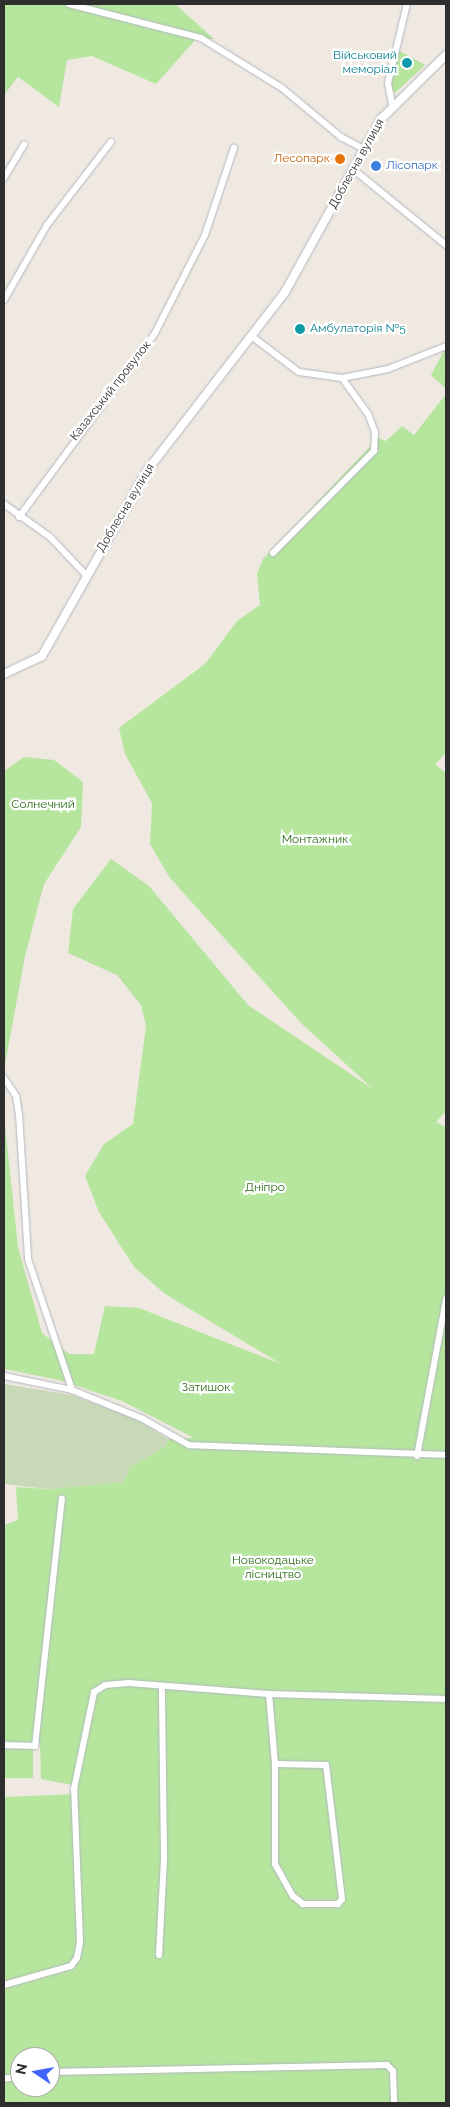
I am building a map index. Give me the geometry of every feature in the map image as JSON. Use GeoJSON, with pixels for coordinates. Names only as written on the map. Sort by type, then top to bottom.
{"type":"FeatureCollection","features":[{"type":"Feature","properties":{"kind":"street"},"geometry":{"type":"LineString","coordinates":[[69,4],[201,38],[282,88],[341,137],[364,149]]}},
{"type":"Feature","properties":{"kind":"street"},"geometry":{"type":"LineString","coordinates":[[392,104],[388,83],[407,4]]}},
{"type":"Feature","properties":{"kind":"street","name":"Доблесна вулиця"},"geometry":{"type":"LineString","coordinates":[[4,674],[42,656],[86,575],[146,472],[254,338],[392,104],[446,56]]}},
{"type":"Feature","properties":{"kind":"street"},"geometry":{"type":"LineString","coordinates":[[4,300],[47,225],[111,142]]}},
{"type":"Feature","properties":{"kind":"street"},"geometry":{"type":"LineString","coordinates":[[4,178],[24,145]]}},
{"type":"Feature","properties":{"kind":"street","name":"Казахський провулок"},"geometry":{"type":"LineString","coordinates":[[19,516],[155,333],[205,235],[234,148]]}},
{"type":"Feature","properties":{"kind":"street"},"geometry":{"type":"LineString","coordinates":[[354,170],[446,245]]}},
{"type":"Feature","properties":{"kind":"street"},"geometry":{"type":"LineString","coordinates":[[254,338],[299,372],[342,378],[388,369],[446,346]]}},
{"type":"Feature","properties":{"kind":"street"},"geometry":{"type":"LineString","coordinates":[[273,553],[374,451],[375,432],[368,414],[342,378]]}},
{"type":"Feature","properties":{"kind":"street"},"geometry":{"type":"LineString","coordinates":[[4,504],[50,537],[86,575]]}},
{"type":"Feature","properties":{"kind":"street"},"geometry":{"type":"LineString","coordinates":[[4,1078],[16,1096],[19,1114],[28,1259],[72,1390]]}},
{"type":"Feature","properties":{"kind":"street"},"geometry":{"type":"LineString","coordinates":[[417,1456],[446,1299]]}},
{"type":"Feature","properties":{"kind":"street"},"geometry":{"type":"LineString","coordinates":[[4,1376],[72,1390],[143,1419],[189,1445],[417,1456],[446,1455]]}},
{"type":"Feature","properties":{"kind":"street"},"geometry":{"type":"LineString","coordinates":[[4,1745],[35,1746],[62,1498]]}},
{"type":"Feature","properties":{"kind":"street"},"geometry":{"type":"LineString","coordinates":[[4,1985],[70,1966],[77,1958],[80,1942],[74,1789],[94,1692],[104,1685],[162,1686],[268,1694],[446,1699]]}},
{"type":"Feature","properties":{"kind":"street"},"geometry":{"type":"LineString","coordinates":[[159,1955],[164,1859],[162,1686]]}},
{"type":"Feature","properties":{"kind":"street"},"geometry":{"type":"LineString","coordinates":[[268,1694],[275,1764],[275,1864],[283,1882],[303,1904],[338,1904],[342,1899],[326,1765],[275,1764]]}},
{"type":"Feature","properties":{"kind":"street"},"geometry":{"type":"LineString","coordinates":[[60,2072],[387,2065],[393,2071],[394,2103]]}},
{"type":"Feature","properties":{"kind":"green space"},"geometry":{"type":"Polygon","coordinates":[[[4,4],[175,4],[214,39],[196,39],[156,84],[92,56],[67,60],[59,107],[18,77],[4,95],[4,4]]]}},
{"type":"Feature","properties":{"kind":"green space"},"geometry":{"type":"Polygon","coordinates":[[[398,50],[425,65],[395,93],[391,87],[398,50]]]}},
{"type":"Feature","properties":{"kind":"green space"},"geometry":{"type":"Polygon","coordinates":[[[446,347],[446,389],[431,375],[446,347]]]}},
{"type":"Feature","properties":{"kind":"green space"},"geometry":{"type":"Polygon","coordinates":[[[446,394],[446,753],[435,764],[446,773],[446,1111],[436,1122],[446,1127],[446,2103],[4,2103],[4,1797],[78,1794],[78,1786],[41,1779],[40,1743],[4,1742],[4,1525],[18,1520],[16,1487],[47,1489],[124,1482],[130,1467],[165,1447],[168,1439],[194,1438],[122,1401],[59,1380],[4,1369],[4,1116],[18,1247],[42,1333],[69,1354],[94,1354],[105,1306],[139,1308],[281,1364],[165,1294],[134,1267],[99,1212],[85,1176],[104,1144],[133,1124],[146,1026],[141,1005],[117,975],[68,953],[73,909],[111,859],[149,886],[248,1005],[373,1089],[301,1023],[170,878],[150,844],[152,803],[125,754],[119,728],[205,664],[237,621],[260,605],[257,574],[263,559],[378,438],[386,441],[402,426],[414,435],[446,394]]]}},
{"type":"Feature","properties":{"kind":"green space","name":"Солнечний"},"geometry":{"type":"Polygon","coordinates":[[[24,757],[54,760],[83,782],[81,827],[44,884],[25,956],[4,1070],[4,771],[24,757]]]}},
{"type":"Feature","properties":{"kind":"green space"},"geometry":{"type":"Polygon","coordinates":[[[4,1384],[72,1395],[138,1420],[168,1439],[165,1447],[130,1467],[124,1482],[47,1489],[4,1484],[4,1384]]]}},
{"type":"Feature","properties":{"kind":"green space"},"geometry":{"type":"Polygon","coordinates":[[[4,1749],[33,1749],[33,1778],[4,1778],[4,1749]]]}},
{"type":"Feature","properties":{"kind":"place","name":"Військовий меморіал"},"geometry":{"type":"Point","coordinates":[407,63]}},
{"type":"Feature","properties":{"kind":"place","name":"Лесопарк"},"geometry":{"type":"Point","coordinates":[340,159]}},
{"type":"Feature","properties":{"kind":"place","name":"Лісопарк"},"geometry":{"type":"Point","coordinates":[376,166]}},
{"type":"Feature","properties":{"kind":"place","name":"Амбулаторія №5"},"geometry":{"type":"Point","coordinates":[300,329]}},
{"type":"Feature","properties":{"kind":"park label","name":"Монтажник"},"geometry":{"type":"Point","coordinates":[315,840]}},
{"type":"Feature","properties":{"kind":"park label","name":"Дніпро"},"geometry":{"type":"Point","coordinates":[265,1188]}},
{"type":"Feature","properties":{"kind":"park label","name":"Затишок"},"geometry":{"type":"Point","coordinates":[206,1388]}},
{"type":"Feature","properties":{"kind":"park label","name":"Новокодацьке лісництво"},"geometry":{"type":"Point","coordinates":[273,1568]}}]}
